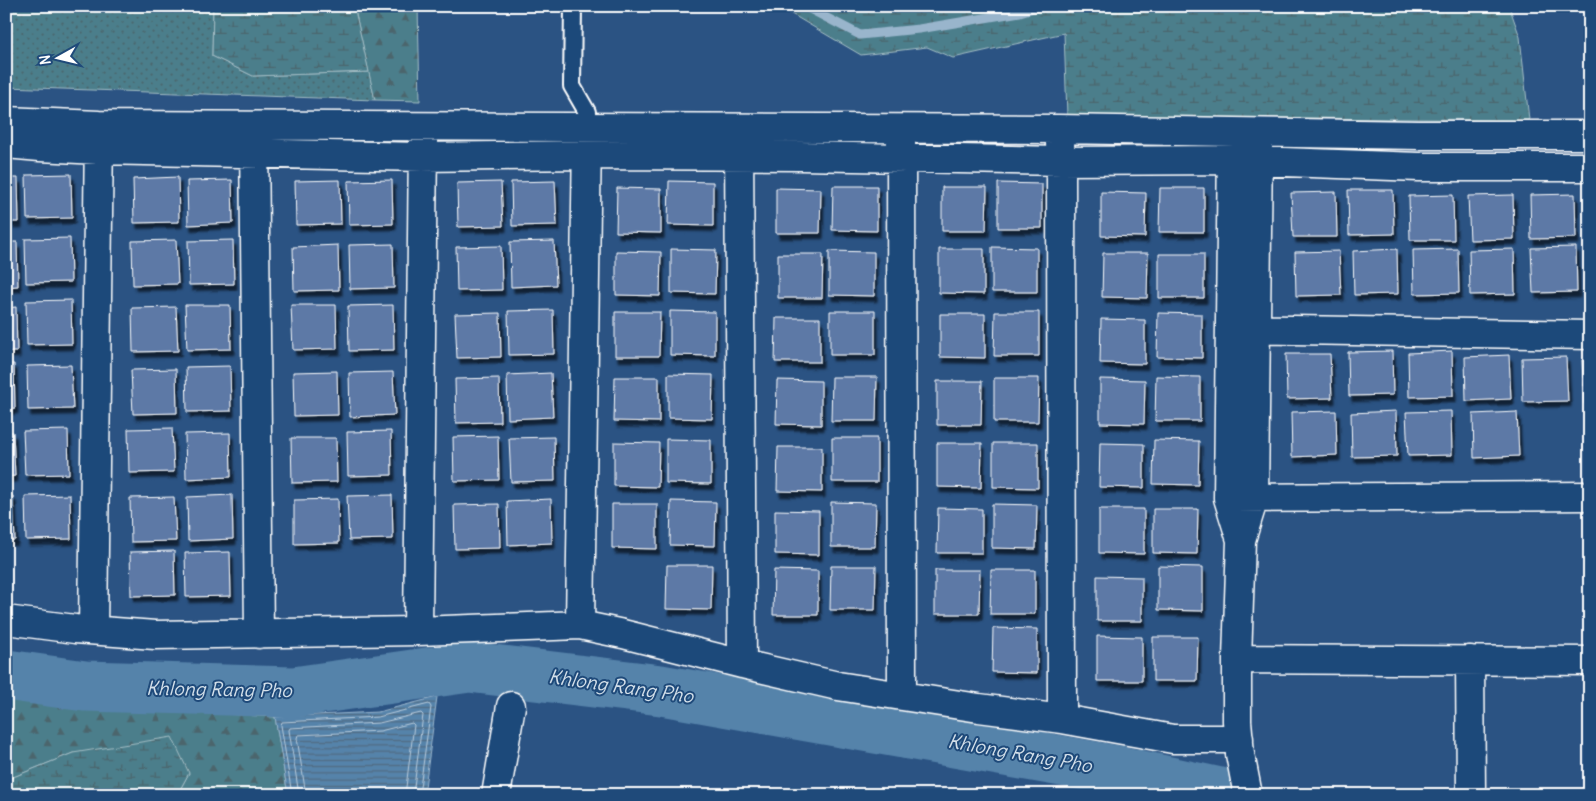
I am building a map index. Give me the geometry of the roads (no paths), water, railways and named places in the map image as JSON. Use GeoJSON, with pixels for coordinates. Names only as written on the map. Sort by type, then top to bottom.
{"type":"FeatureCollection","features":[{"type":"Feature","properties":{"kind":"street"},"geometry":{"type":"LineString","coordinates":[[6,121],[98,137],[254,153],[422,157],[586,155],[1061,161],[1245,161],[1419,167],[1590,167]]}},
{"type":"Feature","properties":{"kind":"street"},"geometry":{"type":"LineString","coordinates":[[254,125],[259,634]]}},
{"type":"Feature","properties":{"kind":"street"},"geometry":{"type":"LineString","coordinates":[[6,144],[40,148],[98,137],[254,125],[1058,129],[1419,135],[1590,135]]}},
{"type":"Feature","properties":{"kind":"street"},"geometry":{"type":"LineString","coordinates":[[418,631],[423,125]]}},
{"type":"Feature","properties":{"kind":"street"},"geometry":{"type":"LineString","coordinates":[[580,625],[587,127]]}},
{"type":"Feature","properties":{"kind":"street"},"geometry":{"type":"LineString","coordinates":[[738,128],[742,664]]}},
{"type":"Feature","properties":{"kind":"street"},"geometry":{"type":"LineString","coordinates":[[901,129],[902,696]]}},
{"type":"Feature","properties":{"kind":"street"},"geometry":{"type":"LineString","coordinates":[[1058,129],[1061,161],[1062,719]]}},
{"type":"Feature","properties":{"kind":"street"},"geometry":{"type":"LineString","coordinates":[[1232,132],[1245,161],[1257,247],[1242,329],[1241,540],[1237,721],[1239,746],[1248,795]]}},
{"type":"Feature","properties":{"kind":"street"},"geometry":{"type":"LineString","coordinates":[[1245,161],[1258,132]]}},
{"type":"Feature","properties":{"kind":"street"},"geometry":{"type":"LineString","coordinates":[[1419,135],[1419,167]]}},
{"type":"Feature","properties":{"kind":"street"},"geometry":{"type":"LineString","coordinates":[[93,630],[98,137]]}},
{"type":"Feature","properties":{"kind":"street"},"geometry":{"type":"LineString","coordinates":[[1242,329],[1590,335]]}},
{"type":"Feature","properties":{"kind":"street"},"geometry":{"type":"LineString","coordinates":[[1241,498],[1590,496]]}},
{"type":"Feature","properties":{"kind":"street"},"geometry":{"type":"LineString","coordinates":[[6,620],[155,636],[418,631],[580,625],[838,686],[1062,719],[1173,739],[1239,746]]}},
{"type":"Feature","properties":{"kind":"street"},"geometry":{"type":"LineString","coordinates":[[1237,659],[1590,661]]}},
{"type":"Feature","properties":{"kind":"street"},"geometry":{"type":"LineString","coordinates":[[1470,660],[1471,795]]}},
{"type":"Feature","properties":{"kind":"street"},"geometry":{"type":"LineString","coordinates":[[496,795],[510,706]]}},
{"type":"Feature","properties":{"kind":"lane"},"geometry":{"type":"LineString","coordinates":[[573,6],[572,86],[587,112],[587,127]]}},
{"type":"Feature","properties":{"kind":"water"},"geometry":{"type":"Polygon","coordinates":[[[437,697],[424,795],[288,795],[275,717],[378,712],[437,697]]]}},
{"type":"Feature","properties":{"kind":"waterway"},"geometry":{"type":"LineString","coordinates":[[804,6],[860,35],[919,29],[1020,12],[1040,6]]}},
{"type":"Feature","properties":{"kind":"waterway","name":"Khlong Rang Pho"},"geometry":{"type":"LineString","coordinates":[[6,675],[85,686],[294,692],[469,667],[661,690],[1118,771],[1229,795]]}}]}
